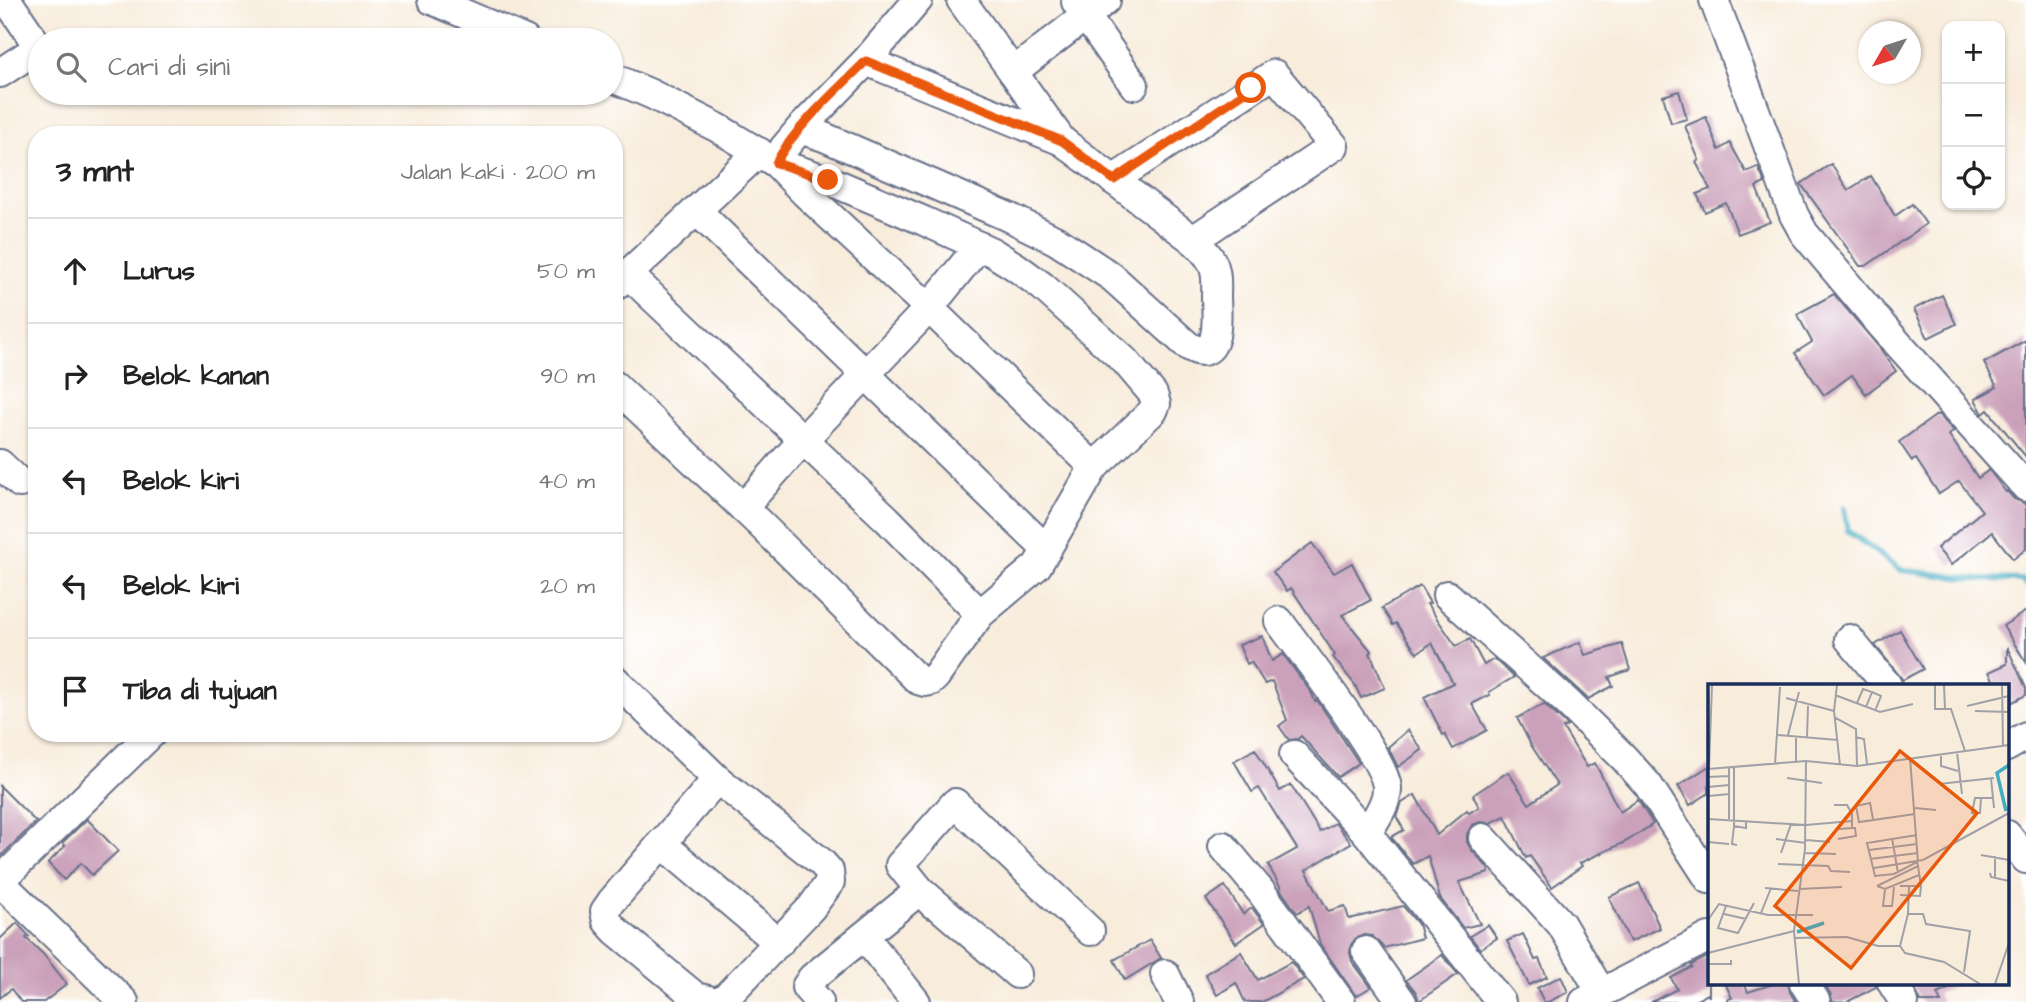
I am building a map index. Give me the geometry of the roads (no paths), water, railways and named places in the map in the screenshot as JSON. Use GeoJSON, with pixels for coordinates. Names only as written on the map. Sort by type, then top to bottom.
{"type":"FeatureCollection","features":[{"type":"Feature","properties":{"kind":"street"},"geometry":{"type":"LineString","coordinates":[[7,0],[28,31]]}},
{"type":"Feature","properties":{"kind":"street"},"geometry":{"type":"LineString","coordinates":[[432,0],[497,28]]}},
{"type":"Feature","properties":{"kind":"street"},"geometry":{"type":"LineString","coordinates":[[623,278],[696,210],[780,150],[866,61],[918,0]]}},
{"type":"Feature","properties":{"kind":"street"},"geometry":{"type":"LineString","coordinates":[[961,0],[1062,141]]}},
{"type":"Feature","properties":{"kind":"street"},"geometry":{"type":"LineString","coordinates":[[1714,0],[1794,215],[1804,233],[1883,327],[2026,487]]}},
{"type":"Feature","properties":{"kind":"street"},"geometry":{"type":"LineString","coordinates":[[1013,72],[1089,5],[1134,85]]}},
{"type":"Feature","properties":{"kind":"street"},"geometry":{"type":"LineString","coordinates":[[0,73],[28,55]]}},
{"type":"Feature","properties":{"kind":"street"},"geometry":{"type":"LineString","coordinates":[[780,150],[824,136],[1013,219],[1057,241],[1112,277],[1187,345],[1205,352],[1210,347],[1218,327],[1215,270],[1210,258],[1193,240],[1062,141],[866,61]]}},
{"type":"Feature","properties":{"kind":"street"},"geometry":{"type":"LineString","coordinates":[[1114,180],[1274,74],[1334,146],[1193,240]]}},
{"type":"Feature","properties":{"kind":"street"},"geometry":{"type":"LineString","coordinates":[[623,82],[719,128],[780,150],[828,180],[979,246],[1016,267],[1042,286],[1125,361],[1153,394],[1156,404],[1153,411],[1094,467],[1037,566],[981,614],[941,671],[931,681],[925,682],[918,680],[623,393]]}},
{"type":"Feature","properties":{"kind":"street"},"geometry":{"type":"LineString","coordinates":[[780,150],[805,193],[1094,467]]}},
{"type":"Feature","properties":{"kind":"street"},"geometry":{"type":"LineString","coordinates":[[696,210],[1047,550]]}},
{"type":"Feature","properties":{"kind":"street"},"geometry":{"type":"LineString","coordinates":[[743,508],[864,374],[929,308],[979,246]]}},
{"type":"Feature","properties":{"kind":"street"},"geometry":{"type":"LineString","coordinates":[[623,282],[803,440],[887,519],[981,614]]}},
{"type":"Feature","properties":{"kind":"street"},"geometry":{"type":"LineString","coordinates":[[0,464],[20,483]]}},
{"type":"Feature","properties":{"kind":"street"},"geometry":{"type":"LineString","coordinates":[[1447,595],[1568,703],[1624,758],[1648,785],[1708,877]]}},
{"type":"Feature","properties":{"kind":"street"},"geometry":{"type":"LineString","coordinates":[[1279,621],[1371,749],[1387,782],[1386,799],[1367,833]]}},
{"type":"Feature","properties":{"kind":"street"},"geometry":{"type":"LineString","coordinates":[[1849,639],[1886,684]]}},
{"type":"Feature","properties":{"kind":"street"},"geometry":{"type":"LineString","coordinates":[[623,688],[717,779],[829,871],[830,882],[811,908],[726,998],[718,1002],[696,997],[616,931],[607,921],[605,911],[717,779]]}},
{"type":"Feature","properties":{"kind":"street"},"geometry":{"type":"LineString","coordinates":[[2008,746],[2026,736]]}},
{"type":"Feature","properties":{"kind":"street"},"geometry":{"type":"LineString","coordinates":[[124,1002],[0,882],[143,742]]}},
{"type":"Feature","properties":{"kind":"street"},"geometry":{"type":"LineString","coordinates":[[1294,755],[1367,833],[1501,1002]]}},
{"type":"Feature","properties":{"kind":"street"},"geometry":{"type":"LineString","coordinates":[[1011,980],[920,890],[900,865],[955,803],[1090,931]]}},
{"type":"Feature","properties":{"kind":"street"},"geometry":{"type":"LineString","coordinates":[[2008,836],[2026,859]]}},
{"type":"Feature","properties":{"kind":"street"},"geometry":{"type":"LineString","coordinates":[[1483,838],[1561,923],[1609,995],[1708,938]]}},
{"type":"Feature","properties":{"kind":"street"},"geometry":{"type":"LineString","coordinates":[[661,843],[779,943]]}},
{"type":"Feature","properties":{"kind":"street"},"geometry":{"type":"LineString","coordinates":[[1223,846],[1262,893],[1341,1002]]}},
{"type":"Feature","properties":{"kind":"street"},"geometry":{"type":"LineString","coordinates":[[819,1002],[806,987],[811,978],[920,890]]}},
{"type":"Feature","properties":{"kind":"street"},"geometry":{"type":"LineString","coordinates":[[864,936],[916,1002]]}},
{"type":"Feature","properties":{"kind":"street"},"geometry":{"type":"LineString","coordinates":[[1366,951],[1402,1002]]}},
{"type":"Feature","properties":{"kind":"street"},"geometry":{"type":"LineString","coordinates":[[1165,974],[1179,1002]]}},
{"type":"Feature","properties":{"kind":"street"},"geometry":{"type":"LineString","coordinates":[[1805,984],[1816,1002]]}},
{"type":"Feature","properties":{"kind":"street"},"geometry":{"type":"LineString","coordinates":[[1893,984],[1904,1002]]}},
{"type":"Feature","properties":{"kind":"waterway"},"geometry":{"type":"LineString","coordinates":[[1844,508],[1848,531],[1901,570],[1972,579],[2023,580],[2026,584]]}}]}
